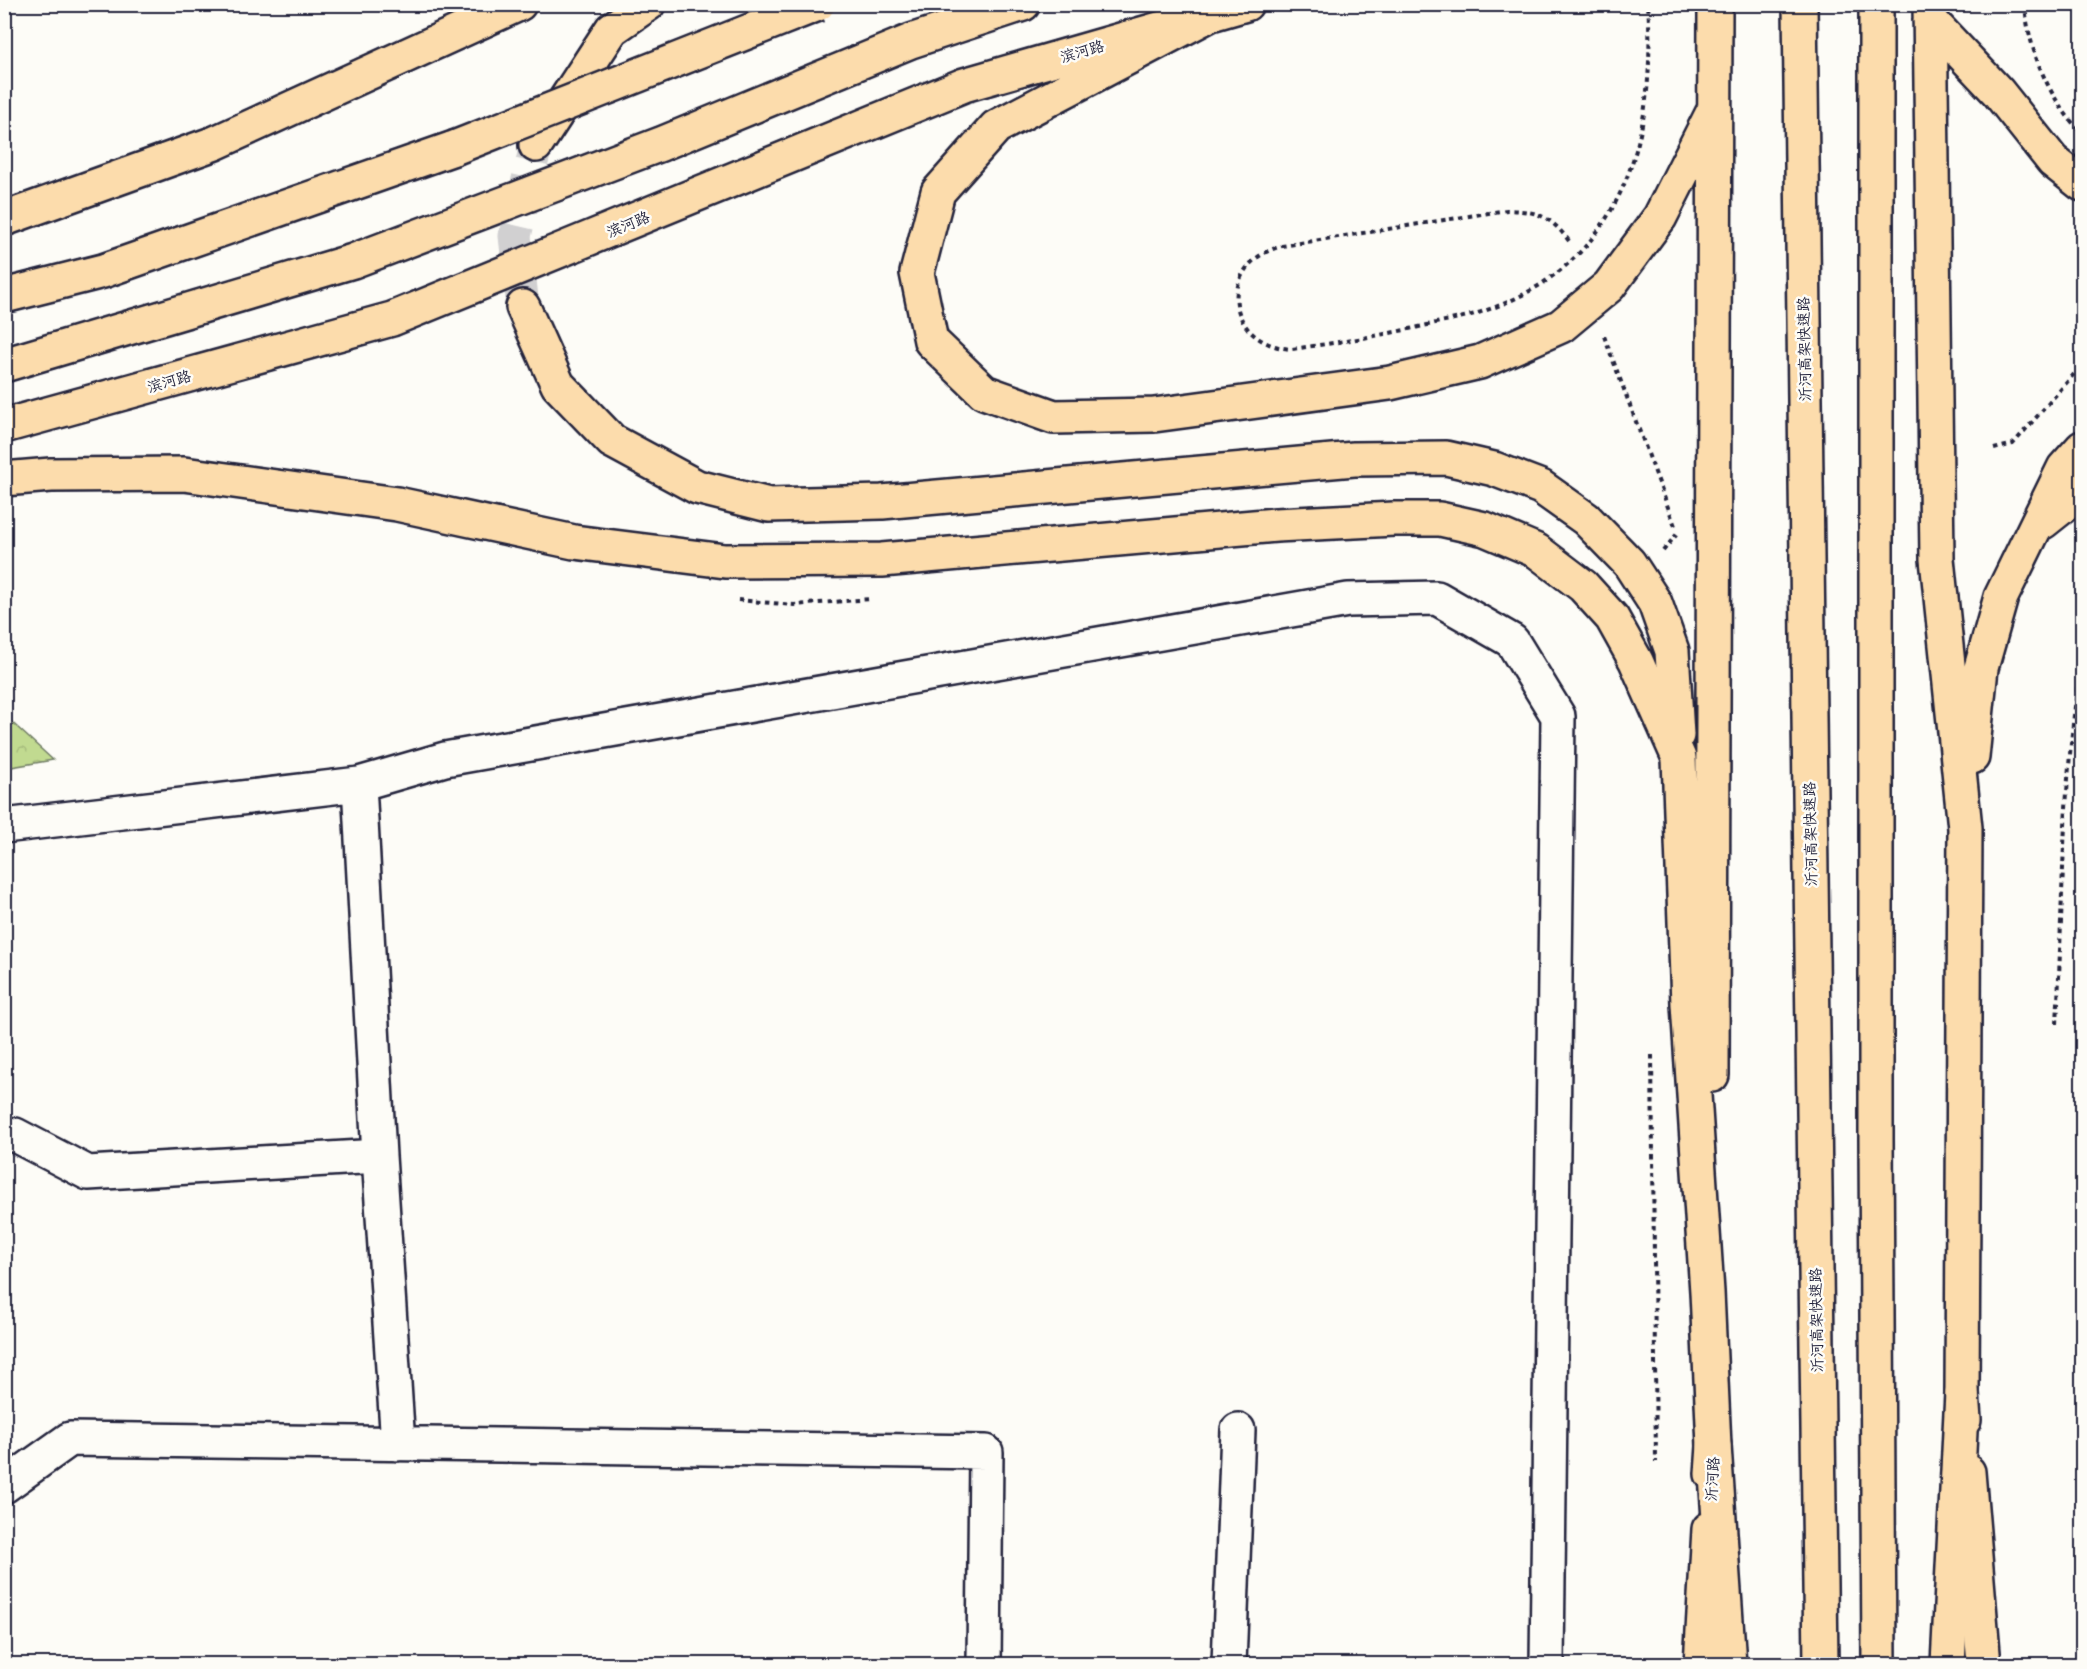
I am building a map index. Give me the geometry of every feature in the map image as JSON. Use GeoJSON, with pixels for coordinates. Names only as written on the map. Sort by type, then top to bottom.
{"type":"FeatureCollection","features":[{"type":"Feature","properties":{"kind":"main road"},"geometry":{"type":"LineString","coordinates":[[4,219],[215,143],[519,4]]}},
{"type":"Feature","properties":{"kind":"main road"},"geometry":{"type":"LineString","coordinates":[[536,145],[612,29],[648,4]]}},
{"type":"Feature","properties":{"kind":"main road"},"geometry":{"type":"LineString","coordinates":[[4,296],[103,271],[454,148],[818,4]]}},
{"type":"Feature","properties":{"kind":"main road"},"geometry":{"type":"LineString","coordinates":[[4,365],[353,261],[661,144],[911,41],[1023,4]]}},
{"type":"Feature","properties":{"kind":"main road","name":"滨河路"},"geometry":{"type":"LineString","coordinates":[[4,426],[392,319],[964,85],[1246,4]]}},
{"type":"Feature","properties":{"kind":"main road"},"geometry":{"type":"LineString","coordinates":[[1707,1292],[1713,1012],[1715,4]]}},
{"type":"Feature","properties":{"kind":"main road","name":"沂河高架快速路"},"geometry":{"type":"LineString","coordinates":[[1800,4],[1821,1665]]}},
{"type":"Feature","properties":{"kind":"main road"},"geometry":{"type":"LineString","coordinates":[[1876,4],[1876,1139],[1879,1665]]}},
{"type":"Feature","properties":{"kind":"main road"},"geometry":{"type":"LineString","coordinates":[[1930,12],[2053,161],[2082,184]]}},
{"type":"Feature","properties":{"kind":"main road"},"geometry":{"type":"LineString","coordinates":[[1930,12],[1937,559],[1965,828]]}},
{"type":"Feature","properties":{"kind":"main road"},"geometry":{"type":"LineString","coordinates":[[1209,15],[996,127],[938,192],[917,273],[931,341],[984,392],[1054,417],[1154,415],[1390,383],[1480,362],[1561,326],[1609,286],[1660,217],[1715,108]]}},
{"type":"Feature","properties":{"kind":"main road"},"geometry":{"type":"LineString","coordinates":[[523,307],[558,385],[612,441],[697,487],[769,505],[882,502],[1354,459],[1446,458],[1494,470],[1541,487],[1586,519],[1629,563],[1655,603],[1672,651],[1679,758],[1688,1004],[1707,1292]]}},
{"type":"Feature","properties":{"kind":"main road"},"geometry":{"type":"LineString","coordinates":[[1948,1665],[1962,1393],[1965,828],[1981,668],[2001,597],[2064,468],[2082,448]]}},
{"type":"Feature","properties":{"kind":"main road"},"geometry":{"type":"LineString","coordinates":[[4,479],[51,475],[184,474],[397,504],[574,542],[725,561],[882,560],[1276,525],[1440,519],[1485,529],[1537,551],[1582,585],[1612,618],[1636,661],[1679,758]]}},
{"type":"Feature","properties":{"kind":"main road"},"geometry":{"type":"LineString","coordinates":[[2037,527],[2082,490]]}},
{"type":"Feature","properties":{"kind":"main road","name":"沂河路"},"geometry":{"type":"LineString","coordinates":[[1701,1665],[1714,1446],[1707,1292]]}},
{"type":"Feature","properties":{"kind":"main road"},"geometry":{"type":"LineString","coordinates":[[1962,1393],[1984,1665]]}},
{"type":"Feature","properties":{"kind":"main road"},"geometry":{"type":"LineString","coordinates":[[1714,1446],[1729,1665]]}},
{"type":"Feature","properties":{"kind":"street"},"geometry":{"type":"LineString","coordinates":[[4,826],[359,784],[445,759],[1348,600],[1437,598],[1512,641],[1558,716],[1547,1665]]}},
{"type":"Feature","properties":{"kind":"street"},"geometry":{"type":"LineString","coordinates":[[359,784],[379,1155],[398,1444]]}},
{"type":"Feature","properties":{"kind":"street"},"geometry":{"type":"LineString","coordinates":[[4,1134],[15,1135],[88,1173],[379,1155]]}},
{"type":"Feature","properties":{"kind":"street"},"geometry":{"type":"LineString","coordinates":[[1229,1665],[1238,1430]]}},
{"type":"Feature","properties":{"kind":"street"},"geometry":{"type":"LineString","coordinates":[[4,1486],[69,1439],[986,1452],[984,1665]]}},
{"type":"Feature","properties":{"kind":"path"},"geometry":{"type":"LineString","coordinates":[[2025,4],[2033,46],[2044,75],[2059,103],[2082,133]]}},
{"type":"Feature","properties":{"kind":"path"},"geometry":{"type":"LineString","coordinates":[[1569,241],[1557,225],[1540,215],[1524,210],[1507,210],[1282,246],[1268,249],[1246,268],[1239,281],[1236,295],[1238,309],[1243,323],[1252,335],[1264,344],[1292,350],[1389,334],[1483,312],[1513,300],[1539,285],[1585,246],[1604,222],[1631,170],[1639,142],[1648,83],[1648,7]]}},
{"type":"Feature","properties":{"kind":"path"},"geometry":{"type":"LineString","coordinates":[[1601,327],[1678,532],[1662,553]]}},
{"type":"Feature","properties":{"kind":"path"},"geometry":{"type":"LineString","coordinates":[[1994,449],[2013,444],[2082,365]]}},
{"type":"Feature","properties":{"kind":"path"},"geometry":{"type":"LineString","coordinates":[[727,599],[794,605],[872,599]]}},
{"type":"Feature","properties":{"kind":"path"},"geometry":{"type":"LineString","coordinates":[[2057,1024],[2068,775],[2082,658]]}},
{"type":"Feature","properties":{"kind":"path"},"geometry":{"type":"LineString","coordinates":[[1652,1050],[1656,1462]]}},
{"type":"Feature","properties":{"kind":"green space"},"geometry":{"type":"Polygon","coordinates":[[[5,716],[53,760],[5,768],[5,716]]]}},
{"type":"Feature","properties":{"kind":"tunnel"},"geometry":{"type":"LineString","coordinates":[[523,307],[515,236],[536,145]]}}]}
